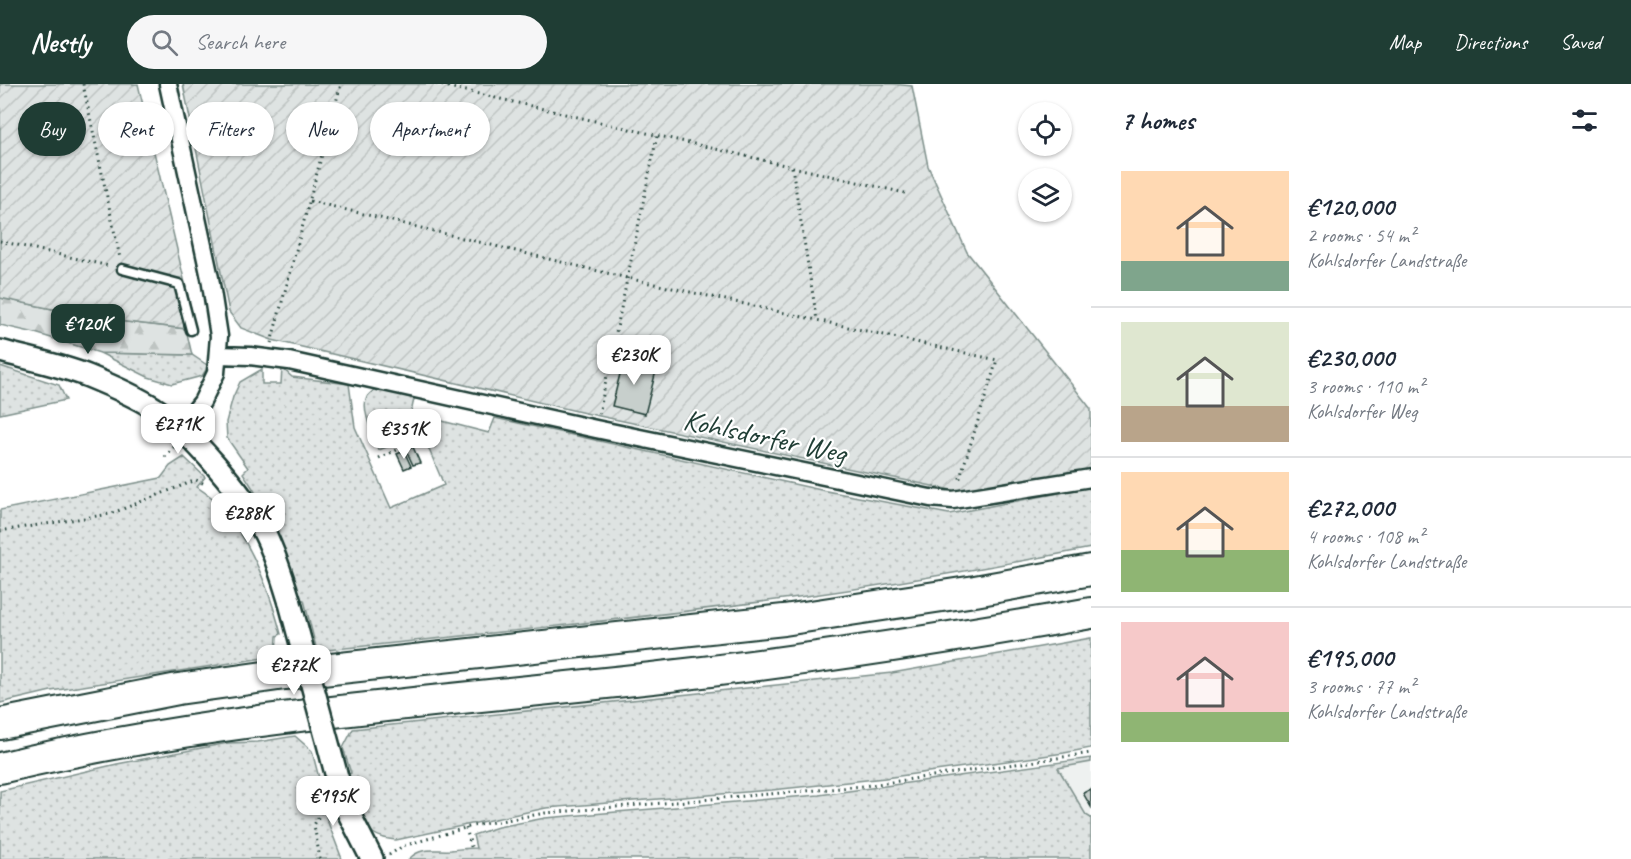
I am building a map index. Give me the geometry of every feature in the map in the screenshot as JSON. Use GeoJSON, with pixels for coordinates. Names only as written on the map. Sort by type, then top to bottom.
{"type":"FeatureCollection","features":[{"type":"Feature","properties":{"kind":"highway"},"geometry":{"type":"LineString","coordinates":[[0,724],[178,689],[297,673],[784,620],[975,591],[1091,570]]}},
{"type":"Feature","properties":{"kind":"highway"},"geometry":{"type":"LineString","coordinates":[[0,768],[62,753],[188,730],[819,657],[952,638],[1091,613]]}},
{"type":"Feature","properties":{"kind":"street"},"geometry":{"type":"LineString","coordinates":[[168,84],[210,278],[219,336],[216,374],[209,390],[180,429]]}},
{"type":"Feature","properties":{"kind":"street"},"geometry":{"type":"LineString","coordinates":[[0,351],[87,375],[156,409],[180,429],[224,475],[252,512],[265,535],[291,603],[344,804],[372,859]]}},
{"type":"Feature","properties":{"kind":"street","name":"Kohlsdorfer Weg"},"geometry":{"type":"LineString","coordinates":[[219,355],[289,361],[596,429],[930,498],[952,500],[1091,478]]}},
{"type":"Feature","properties":{"kind":"lane"},"geometry":{"type":"LineString","coordinates":[[122,269],[179,284],[191,330]]}},
{"type":"Feature","properties":{"kind":"path"},"geometry":{"type":"LineString","coordinates":[[0,241],[122,269],[83,84]]}},
{"type":"Feature","properties":{"kind":"path"},"geometry":{"type":"LineString","coordinates":[[266,358],[342,84]]}},
{"type":"Feature","properties":{"kind":"path"},"geometry":{"type":"LineString","coordinates":[[436,84],[909,194]]}},
{"type":"Feature","properties":{"kind":"path"},"geometry":{"type":"LineString","coordinates":[[596,429],[657,136]]}},
{"type":"Feature","properties":{"kind":"path"},"geometry":{"type":"LineString","coordinates":[[792,167],[817,320]]}},
{"type":"Feature","properties":{"kind":"path"},"geometry":{"type":"LineString","coordinates":[[310,201],[627,278],[997,360],[952,500]]}},
{"type":"Feature","properties":{"kind":"path"},"geometry":{"type":"LineString","coordinates":[[379,458],[400,451],[408,445],[410,448]]}},
{"type":"Feature","properties":{"kind":"path"},"geometry":{"type":"LineString","coordinates":[[0,531],[110,514],[196,480],[209,486],[224,475]]}},
{"type":"Feature","properties":{"kind":"path"},"geometry":{"type":"LineString","coordinates":[[381,859],[403,846],[466,828],[545,813],[864,786],[1091,753]]}},
{"type":"Feature","properties":{"kind":"path"},"geometry":{"type":"LineString","coordinates":[[320,859],[314,825],[321,812],[344,804]]}},
{"type":"Feature","properties":{"kind":"path"},"geometry":{"type":"LineString","coordinates":[[466,828],[472,850]]}},
{"type":"Feature","properties":{"kind":"shaded area"},"geometry":{"type":"Polygon","coordinates":[[[1091,762],[1091,818],[1086,816],[1057,768],[1091,762]]]}},
{"type":"Feature","properties":{"kind":"green space"},"geometry":{"type":"Polygon","coordinates":[[[0,84],[138,84],[142,102],[98,102],[98,156],[155,156],[196,330],[100,319],[0,298],[0,84]]]}},
{"type":"Feature","properties":{"kind":"green space"},"geometry":{"type":"Polygon","coordinates":[[[183,84],[893,84],[912,86],[928,166],[967,252],[1091,409],[1091,473],[956,491],[585,413],[272,340],[241,328],[229,312],[198,156],[274,156],[274,102],[187,102],[183,84]]]}},
{"type":"Feature","properties":{"kind":"green space"},"geometry":{"type":"Polygon","coordinates":[[[0,298],[100,319],[186,329],[192,355],[100,353],[0,325],[0,298]]]}},
{"type":"Feature","properties":{"kind":"green space"},"geometry":{"type":"Polygon","coordinates":[[[100,353],[192,355],[207,365],[202,376],[172,384],[148,377],[100,353]]]}},
{"type":"Feature","properties":{"kind":"green space"},"geometry":{"type":"Polygon","coordinates":[[[0,366],[59,385],[66,400],[0,414],[0,366]]]}},
{"type":"Feature","properties":{"kind":"green space"},"geometry":{"type":"Polygon","coordinates":[[[282,368],[292,377],[349,384],[355,427],[391,508],[444,485],[422,433],[379,450],[365,409],[367,397],[374,390],[386,390],[414,399],[411,413],[489,433],[495,418],[821,490],[949,514],[1091,487],[1091,548],[941,575],[791,598],[613,620],[317,651],[304,600],[300,600],[269,518],[243,473],[248,468],[227,438],[226,422],[240,382],[262,369],[262,384],[281,384],[282,368]]]}},
{"type":"Feature","properties":{"kind":"green space"},"geometry":{"type":"Polygon","coordinates":[[[184,457],[205,477],[197,487],[217,501],[240,533],[258,566],[281,634],[277,636],[276,656],[51,691],[0,703],[0,510],[161,478],[170,466],[184,457]]]}},
{"type":"Feature","properties":{"kind":"green space"},"geometry":{"type":"Polygon","coordinates":[[[1091,638],[1091,748],[1064,753],[885,778],[772,790],[546,808],[396,840],[378,836],[368,829],[356,807],[345,776],[351,773],[343,748],[353,729],[892,673],[1091,638]]]}},
{"type":"Feature","properties":{"kind":"green space"},"geometry":{"type":"Polygon","coordinates":[[[295,736],[312,751],[326,817],[342,859],[0,859],[0,791],[117,764],[228,743],[258,742],[295,736]]]}},
{"type":"Feature","properties":{"kind":"green space"},"geometry":{"type":"Polygon","coordinates":[[[1091,758],[1091,762],[1058,768],[1086,815],[1091,818],[1091,859],[409,859],[423,851],[476,848],[473,835],[498,827],[545,818],[819,795],[1091,758]]]}},
{"type":"Feature","properties":{"kind":"building"},"geometry":{"type":"Polygon","coordinates":[[[624,358],[657,367],[645,414],[612,406],[624,358]]]}},
{"type":"Feature","properties":{"kind":"building"},"geometry":{"type":"Polygon","coordinates":[[[413,447],[420,463],[413,465],[406,450],[413,447]]]}},
{"type":"Feature","properties":{"kind":"building"},"geometry":{"type":"Polygon","coordinates":[[[404,451],[411,466],[404,469],[397,454],[404,451]]]}},
{"type":"Feature","properties":{"kind":"building"},"geometry":{"type":"Polygon","coordinates":[[[1091,789],[1091,807],[1083,793],[1091,789]]]}}]}
